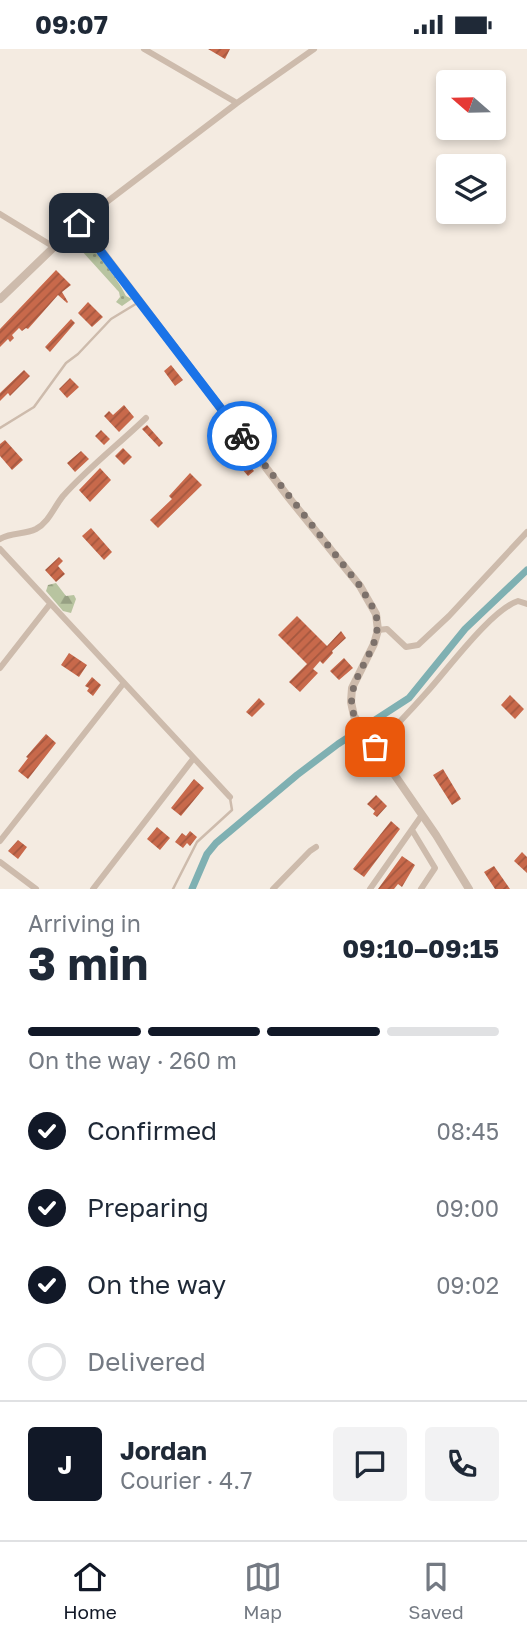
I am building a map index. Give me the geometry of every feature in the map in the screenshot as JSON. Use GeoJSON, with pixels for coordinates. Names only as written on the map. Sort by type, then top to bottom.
{"type":"FeatureCollection","features":[{"type":"Feature","properties":{"kind":"street"},"geometry":{"type":"LineString","coordinates":[[144,49],[237,103]]}},
{"type":"Feature","properties":{"kind":"street"},"geometry":{"type":"LineString","coordinates":[[0,299],[79,223],[237,103],[314,49]]}},
{"type":"Feature","properties":{"kind":"street"},"geometry":{"type":"LineString","coordinates":[[0,214],[54,247]]}},
{"type":"Feature","properties":{"kind":"street"},"geometry":{"type":"LineString","coordinates":[[79,223],[289,498],[360,586],[376,614],[377,630],[374,645],[352,688],[354,716],[469,889]]}},
{"type":"Feature","properties":{"kind":"street"},"geometry":{"type":"LineString","coordinates":[[0,539],[8,534],[36,529],[62,497],[146,418]]}},
{"type":"Feature","properties":{"kind":"street"},"geometry":{"type":"LineString","coordinates":[[377,630],[387,629],[406,647],[418,645],[449,617],[527,532]]}},
{"type":"Feature","properties":{"kind":"street"},"geometry":{"type":"LineString","coordinates":[[0,549],[230,797]]}},
{"type":"Feature","properties":{"kind":"street"},"geometry":{"type":"LineString","coordinates":[[374,744],[429,691],[470,642],[502,610],[518,601],[527,604]]}},
{"type":"Feature","properties":{"kind":"street"},"geometry":{"type":"LineString","coordinates":[[0,668],[50,604]]}},
{"type":"Feature","properties":{"kind":"street"},"geometry":{"type":"LineString","coordinates":[[0,841],[123,684]]}},
{"type":"Feature","properties":{"kind":"street"},"geometry":{"type":"LineString","coordinates":[[93,889],[193,759]]}},
{"type":"Feature","properties":{"kind":"street"},"geometry":{"type":"LineString","coordinates":[[370,889],[422,815]]}},
{"type":"Feature","properties":{"kind":"street"},"geometry":{"type":"LineString","coordinates":[[412,830],[435,868],[421,889]]}},
{"type":"Feature","properties":{"kind":"street"},"geometry":{"type":"LineString","coordinates":[[273,889],[316,847]]}},
{"type":"Feature","properties":{"kind":"street"},"geometry":{"type":"LineString","coordinates":[[0,862],[36,889]]}},
{"type":"Feature","properties":{"kind":"lane"},"geometry":{"type":"LineString","coordinates":[[0,428],[34,407],[66,363],[111,319],[139,302]]}},
{"type":"Feature","properties":{"kind":"lane"},"geometry":{"type":"LineString","coordinates":[[173,889],[197,842],[232,810],[230,797]]}},
{"type":"Feature","properties":{"kind":"green space"},"geometry":{"type":"Polygon","coordinates":[[[81,239],[106,265],[126,296],[132,299],[122,306],[116,302],[120,297],[119,292],[81,250],[81,239]]]}},
{"type":"Feature","properties":{"kind":"green space"},"geometry":{"type":"Polygon","coordinates":[[[56,583],[66,596],[74,595],[76,599],[71,613],[63,611],[46,591],[48,585],[56,583]]]}},
{"type":"Feature","properties":{"kind":"building"},"geometry":{"type":"Polygon","coordinates":[[[208,49],[230,49],[225,59],[208,49]]]}},
{"type":"Feature","properties":{"kind":"building"},"geometry":{"type":"Polygon","coordinates":[[[56,270],[71,285],[62,292],[68,302],[58,295],[28,329],[22,331],[19,328],[12,335],[14,338],[10,342],[8,339],[0,347],[0,329],[56,270]]]}},
{"type":"Feature","properties":{"kind":"building"},"geometry":{"type":"Polygon","coordinates":[[[88,302],[103,317],[92,327],[78,313],[88,302]]]}},
{"type":"Feature","properties":{"kind":"building"},"geometry":{"type":"Polygon","coordinates":[[[71,319],[75,323],[50,352],[45,347],[71,319]]]}},
{"type":"Feature","properties":{"kind":"building"},"geometry":{"type":"Polygon","coordinates":[[[171,365],[183,380],[175,386],[164,371],[171,365]]]}},
{"type":"Feature","properties":{"kind":"building"},"geometry":{"type":"Polygon","coordinates":[[[24,370],[30,376],[10,396],[8,393],[0,401],[0,393],[24,370]]]}},
{"type":"Feature","properties":{"kind":"building"},"geometry":{"type":"Polygon","coordinates":[[[70,378],[79,387],[67,398],[59,389],[70,378]]]}},
{"type":"Feature","properties":{"kind":"building"},"geometry":{"type":"Polygon","coordinates":[[[124,405],[134,417],[119,432],[104,416],[109,411],[113,415],[124,405]]]}},
{"type":"Feature","properties":{"kind":"building"},"geometry":{"type":"Polygon","coordinates":[[[147,425],[163,443],[159,447],[142,429],[147,425]]]}},
{"type":"Feature","properties":{"kind":"building"},"geometry":{"type":"Polygon","coordinates":[[[101,430],[110,439],[104,445],[95,436],[101,430]]]}},
{"type":"Feature","properties":{"kind":"building"},"geometry":{"type":"Polygon","coordinates":[[[5,440],[23,460],[12,470],[0,456],[0,444],[5,440]]]}},
{"type":"Feature","properties":{"kind":"building"},"geometry":{"type":"Polygon","coordinates":[[[123,448],[132,457],[124,465],[115,456],[123,448]]]}},
{"type":"Feature","properties":{"kind":"building"},"geometry":{"type":"Polygon","coordinates":[[[81,451],[89,459],[75,472],[67,463],[81,451]]]}},
{"type":"Feature","properties":{"kind":"building"},"geometry":{"type":"Polygon","coordinates":[[[242,456],[254,471],[248,476],[236,462],[242,456]]]}},
{"type":"Feature","properties":{"kind":"building"},"geometry":{"type":"Polygon","coordinates":[[[100,468],[111,480],[90,502],[79,490],[100,468]]]}},
{"type":"Feature","properties":{"kind":"building"},"geometry":{"type":"Polygon","coordinates":[[[190,473],[202,485],[158,528],[150,520],[172,499],[169,496],[190,473]]]}},
{"type":"Feature","properties":{"kind":"building"},"geometry":{"type":"Polygon","coordinates":[[[91,528],[112,552],[104,560],[82,536],[91,528]]]}},
{"type":"Feature","properties":{"kind":"building"},"geometry":{"type":"Polygon","coordinates":[[[59,557],[63,561],[58,566],[65,574],[56,582],[45,570],[59,557]]]}},
{"type":"Feature","properties":{"kind":"building"},"geometry":{"type":"Polygon","coordinates":[[[297,616],[327,646],[341,631],[346,638],[323,664],[320,661],[313,669],[318,673],[300,692],[289,682],[307,664],[278,635],[297,616]]]}},
{"type":"Feature","properties":{"kind":"building"},"geometry":{"type":"Polygon","coordinates":[[[69,653],[87,665],[79,677],[61,665],[69,653]]]}},
{"type":"Feature","properties":{"kind":"building"},"geometry":{"type":"Polygon","coordinates":[[[344,658],[353,668],[339,680],[330,671],[344,658]]]}},
{"type":"Feature","properties":{"kind":"building"},"geometry":{"type":"Polygon","coordinates":[[[92,677],[101,685],[93,696],[85,686],[92,677]]]}},
{"type":"Feature","properties":{"kind":"building"},"geometry":{"type":"Polygon","coordinates":[[[510,695],[524,709],[515,719],[501,705],[510,695]]]}},
{"type":"Feature","properties":{"kind":"building"},"geometry":{"type":"Polygon","coordinates":[[[259,698],[265,704],[252,717],[246,712],[259,698]]]}},
{"type":"Feature","properties":{"kind":"building"},"geometry":{"type":"Polygon","coordinates":[[[46,734],[56,743],[28,779],[18,771],[46,734]]]}},
{"type":"Feature","properties":{"kind":"building"},"geometry":{"type":"Polygon","coordinates":[[[443,769],[461,799],[452,805],[433,775],[443,769]]]}},
{"type":"Feature","properties":{"kind":"building"},"geometry":{"type":"Polygon","coordinates":[[[194,779],[204,788],[181,816],[171,808],[194,779]]]}},
{"type":"Feature","properties":{"kind":"building"},"geometry":{"type":"Polygon","coordinates":[[[376,795],[387,806],[377,817],[367,804],[376,795]]]}},
{"type":"Feature","properties":{"kind":"building"},"geometry":{"type":"Polygon","coordinates":[[[391,821],[400,829],[364,877],[353,869],[391,821]]]}},
{"type":"Feature","properties":{"kind":"building"},"geometry":{"type":"Polygon","coordinates":[[[157,827],[170,838],[160,850],[147,839],[157,827]]]}},
{"type":"Feature","properties":{"kind":"building"},"geometry":{"type":"Polygon","coordinates":[[[190,831],[197,837],[190,846],[187,843],[183,848],[175,842],[182,833],[186,836],[190,831]]]}},
{"type":"Feature","properties":{"kind":"building"},"geometry":{"type":"Polygon","coordinates":[[[18,840],[27,847],[18,859],[8,851],[18,840]]]}},
{"type":"Feature","properties":{"kind":"building"},"geometry":{"type":"Polygon","coordinates":[[[522,852],[527,857],[527,873],[514,861],[522,852]]]}},
{"type":"Feature","properties":{"kind":"building"},"geometry":{"type":"Polygon","coordinates":[[[402,856],[415,865],[402,887],[398,884],[394,889],[378,889],[402,856]]]}},
{"type":"Feature","properties":{"kind":"building"},"geometry":{"type":"Polygon","coordinates":[[[494,866],[510,889],[495,889],[484,872],[494,866]]]}},
{"type":"Feature","properties":{"kind":"waterway"},"geometry":{"type":"LineString","coordinates":[[192,889],[207,854],[216,843],[338,744],[409,698],[465,629],[527,570]]}},
{"type":"Feature","properties":{"kind":"way so far"},"geometry":{"type":"LineString","coordinates":[[242,436],[360,586],[376,614],[374,645],[352,688],[351,702],[354,716],[375,747]]}},
{"type":"Feature","properties":{"kind":"route"},"geometry":{"type":"LineString","coordinates":[[79,223],[242,436]]}}]}
